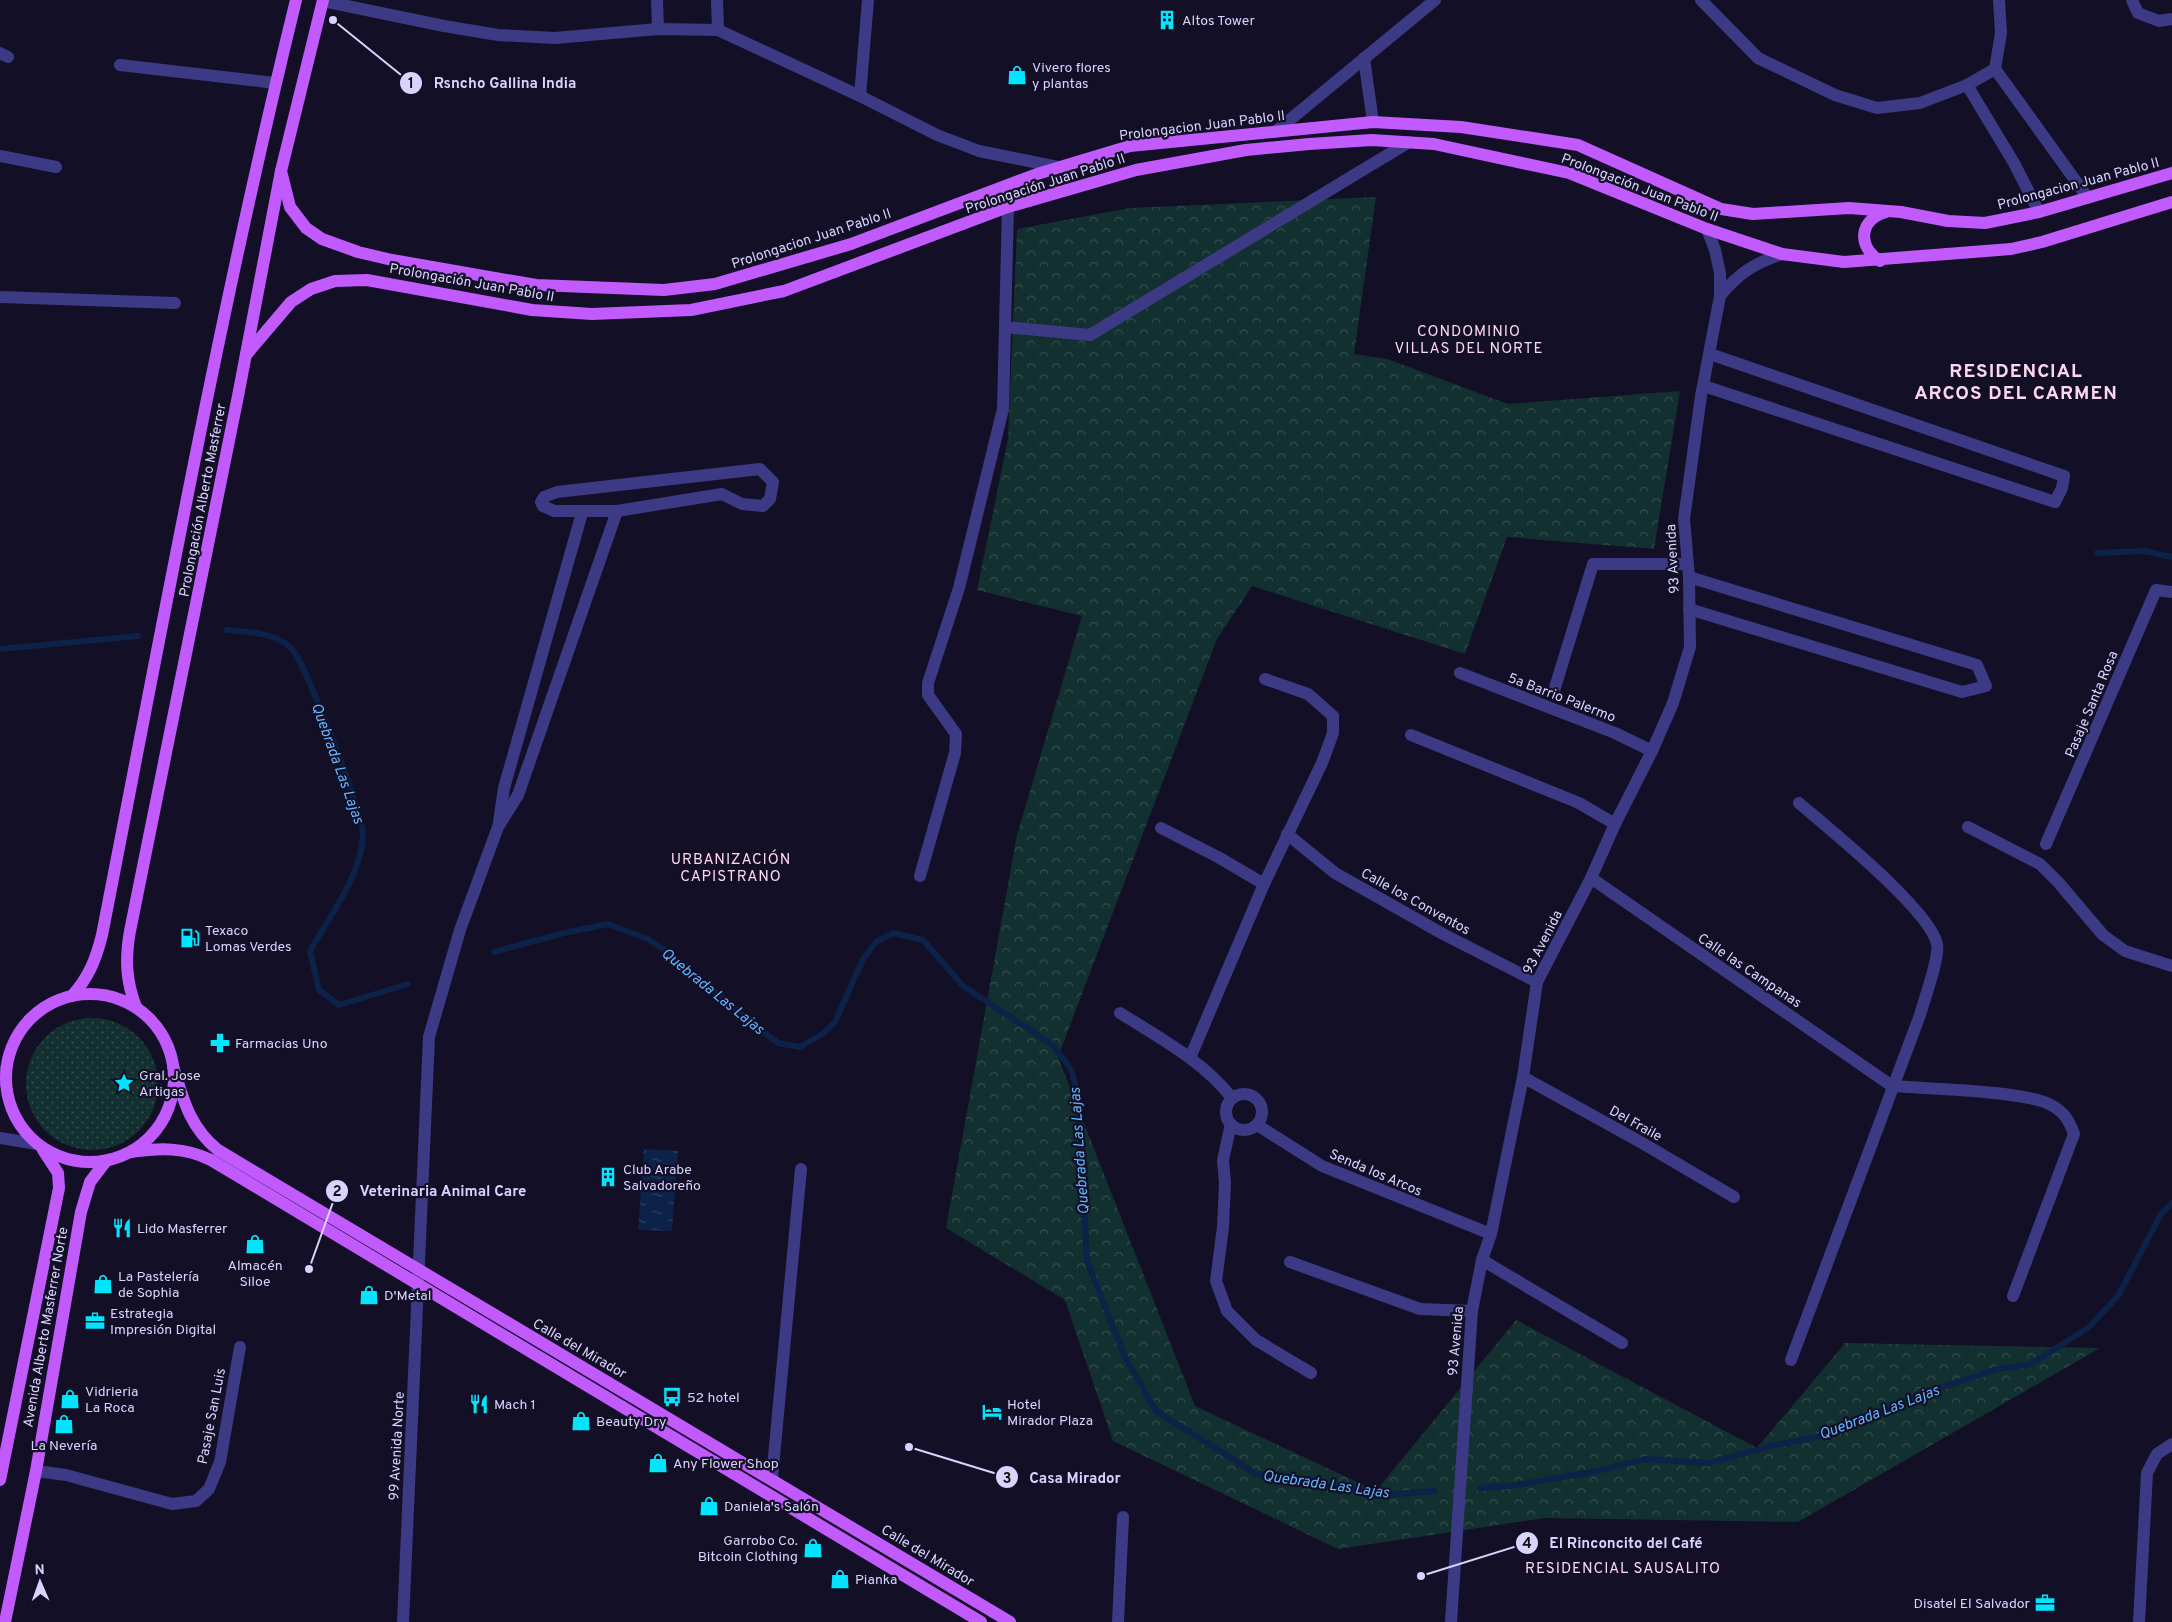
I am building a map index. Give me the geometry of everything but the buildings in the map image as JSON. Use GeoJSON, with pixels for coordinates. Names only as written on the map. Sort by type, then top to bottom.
{"type":"FeatureCollection","features":[{"type":"Feature","properties":{"kind":"main road","name":"Prolongación Alberto Masferrer"},"geometry":{"type":"LineString","coordinates":[[72,996],[84,982],[96,960],[102,935],[222,318],[275,82],[296,0]]}},
{"type":"Feature","properties":{"kind":"main road","name":"Prolongación Alberto Masferrer"},"geometry":{"type":"LineString","coordinates":[[136,1007],[128,986],[127,948],[281,171],[323,0]]}},
{"type":"Feature","properties":{"kind":"main road","name":"Prolongacion Juan Pablo II"},"geometry":{"type":"LineString","coordinates":[[281,171],[290,208],[306,228],[322,239],[358,252],[392,260],[536,285],[664,290],[715,284],[851,244],[1058,168],[1130,146],[1372,122],[1461,127],[1578,145],[1703,201],[1729,210],[1753,214],[1849,208],[1901,212],[1948,221],[1985,223],[2039,212],[2172,173]]}},
{"type":"Feature","properties":{"kind":"main road","name":"Prolongación Juan Pablo II"},"geometry":{"type":"LineString","coordinates":[[246,355],[291,302],[311,290],[335,281],[368,280],[532,310],[592,314],[691,310],[784,291],[1008,208],[1136,170],[1246,150],[1372,140],[1434,144],[1569,173],[1706,229],[1782,254],[1844,262],[1880,261],[2011,249],[2042,242],[2172,202]]}},
{"type":"Feature","properties":{"kind":"main road"},"geometry":{"type":"LineString","coordinates":[[1880,261],[1871,255],[1865,245],[1864,234],[1867,224],[1875,216],[1885,212],[1901,212]]}},
{"type":"Feature","properties":{"kind":"main road"},"geometry":{"type":"LineString","coordinates":[[94,994],[116,998],[136,1007],[152,1021],[164,1037],[173,1066],[174,1089],[168,1110],[157,1130],[131,1152],[106,1161],[83,1162],[71,1160],[39,1145],[17,1121],[9,1104],[6,1086],[6,1068],[15,1039],[26,1022],[46,1006],[72,996],[94,994]]}},
{"type":"Feature","properties":{"kind":"main road","name":"Calle del Mirador"},"geometry":{"type":"LineString","coordinates":[[173,1066],[190,1118],[207,1140],[418,1277],[981,1622]]}},
{"type":"Feature","properties":{"kind":"main road","name":"Avenida Alberto Masferrer Norte"},"geometry":{"type":"LineString","coordinates":[[0,1480],[1,1466],[59,1188],[58,1174],[39,1145]]}},
{"type":"Feature","properties":{"kind":"main road","name":"Calle del Mirador"},"geometry":{"type":"LineString","coordinates":[[131,1152],[161,1148],[200,1155],[772,1478],[1010,1622]]}},
{"type":"Feature","properties":{"kind":"main road","name":"Avenida Alberto Masferrer Norte"},"geometry":{"type":"LineString","coordinates":[[5,1622],[36,1471],[81,1212],[90,1182],[106,1161]]}},
{"type":"Feature","properties":{"kind":"street"},"geometry":{"type":"LineString","coordinates":[[323,0],[444,26],[498,35],[555,38],[658,29],[718,30],[860,96],[937,135],[979,151],[1058,168]]}},
{"type":"Feature","properties":{"kind":"street"},"geometry":{"type":"LineString","coordinates":[[657,0],[658,29]]}},
{"type":"Feature","properties":{"kind":"street"},"geometry":{"type":"LineString","coordinates":[[717,0],[718,30]]}},
{"type":"Feature","properties":{"kind":"street"},"geometry":{"type":"LineString","coordinates":[[860,96],[868,0]]}},
{"type":"Feature","properties":{"kind":"street"},"geometry":{"type":"LineString","coordinates":[[1275,132],[1435,0]]}},
{"type":"Feature","properties":{"kind":"street"},"geometry":{"type":"LineString","coordinates":[[1701,0],[1758,58],[1835,95],[1877,108],[1920,103],[1966,85],[1994,69]]}},
{"type":"Feature","properties":{"kind":"street"},"geometry":{"type":"LineString","coordinates":[[1999,0],[2001,33],[1994,69],[2088,198]]}},
{"type":"Feature","properties":{"kind":"street"},"geometry":{"type":"LineString","coordinates":[[2132,0],[2138,13],[2159,21],[2172,19]]}},
{"type":"Feature","properties":{"kind":"street"},"geometry":{"type":"LineString","coordinates":[[1364,58],[1372,122]]}},
{"type":"Feature","properties":{"kind":"street"},"geometry":{"type":"LineString","coordinates":[[120,65],[275,82]]}},
{"type":"Feature","properties":{"kind":"street"},"geometry":{"type":"LineString","coordinates":[[1966,85],[2014,163],[2039,212]]}},
{"type":"Feature","properties":{"kind":"street"},"geometry":{"type":"LineString","coordinates":[[1005,327],[1090,334],[1409,142]]}},
{"type":"Feature","properties":{"kind":"street"},"geometry":{"type":"LineString","coordinates":[[0,156],[56,167]]}},
{"type":"Feature","properties":{"kind":"street"},"geometry":{"type":"LineString","coordinates":[[920,876],[955,753],[956,734],[928,695],[928,682],[959,588],[1003,409],[1008,208]]}},
{"type":"Feature","properties":{"kind":"street","name":"93 Avenida"},"geometry":{"type":"LineString","coordinates":[[1451,1622],[1472,1311],[1523,1077],[1537,982],[1591,878],[1615,824],[1652,751],[1673,703],[1690,647],[1689,570],[1684,518],[1720,296],[1717,257],[1706,229]]}},
{"type":"Feature","properties":{"kind":"street"},"geometry":{"type":"LineString","coordinates":[[1720,296],[1743,272],[1757,263],[1782,254]]}},
{"type":"Feature","properties":{"kind":"street"},"geometry":{"type":"LineString","coordinates":[[0,297],[175,303]]}},
{"type":"Feature","properties":{"kind":"street"},"geometry":{"type":"LineString","coordinates":[[1704,386],[2055,502],[2062,488],[2064,476],[1710,354]]}},
{"type":"Feature","properties":{"kind":"street"},"geometry":{"type":"LineString","coordinates":[[760,469],[774,482],[770,499],[763,506],[742,504],[722,494],[617,511],[554,511],[543,506],[541,502],[544,497],[557,492],[760,469]]}},
{"type":"Feature","properties":{"kind":"street"},"geometry":{"type":"LineString","coordinates":[[498,827],[518,794],[617,511]]}},
{"type":"Feature","properties":{"kind":"street"},"geometry":{"type":"LineString","coordinates":[[498,827],[504,788],[582,512]]}},
{"type":"Feature","properties":{"kind":"street"},"geometry":{"type":"LineString","coordinates":[[1553,694],[1593,564],[1689,570],[1977,665],[1986,686],[1962,692],[1689,609]]}},
{"type":"Feature","properties":{"kind":"street","name":"Pasaje Santa Rosa"},"geometry":{"type":"LineString","coordinates":[[2046,844],[2156,590],[2172,592]]}},
{"type":"Feature","properties":{"kind":"street","name":"5a Barrio Palermo"},"geometry":{"type":"LineString","coordinates":[[1460,673],[1615,733],[1652,751]]}},
{"type":"Feature","properties":{"kind":"street"},"geometry":{"type":"LineString","coordinates":[[1190,1058],[1264,884],[1322,763],[1333,733],[1333,716],[1308,694],[1265,680]]}},
{"type":"Feature","properties":{"kind":"street"},"geometry":{"type":"LineString","coordinates":[[1411,735],[1579,803],[1615,824]]}},
{"type":"Feature","properties":{"kind":"street"},"geometry":{"type":"LineString","coordinates":[[1791,1360],[1920,1015],[1933,972],[1938,944],[1922,916],[1862,857],[1799,803]]}},
{"type":"Feature","properties":{"kind":"street","name":"99 Avenida Norte"},"geometry":{"type":"LineString","coordinates":[[403,1622],[429,1038],[460,930],[498,827]]}},
{"type":"Feature","properties":{"kind":"street"},"geometry":{"type":"LineString","coordinates":[[1968,827],[2040,864],[2103,934],[2124,951],[2172,966]]}},
{"type":"Feature","properties":{"kind":"street"},"geometry":{"type":"LineString","coordinates":[[1161,828],[1218,857],[1264,884]]}},
{"type":"Feature","properties":{"kind":"street","name":"Calle los Conventos"},"geometry":{"type":"LineString","coordinates":[[1287,834],[1335,873],[1443,934],[1537,982]]}},
{"type":"Feature","properties":{"kind":"street","name":"Calle las Campanas"},"geometry":{"type":"LineString","coordinates":[[1591,878],[1892,1086]]}},
{"type":"Feature","properties":{"kind":"street"},"geometry":{"type":"LineString","coordinates":[[1120,1013],[1190,1058],[1221,1084],[1232,1098]]}},
{"type":"Feature","properties":{"kind":"street"},"geometry":{"type":"LineString","coordinates":[[0,1080],[6,1068]]}},
{"type":"Feature","properties":{"kind":"street","name":"Del Fraile"},"geometry":{"type":"LineString","coordinates":[[1523,1077],[1644,1144],[1734,1197]]}},
{"type":"Feature","properties":{"kind":"street"},"geometry":{"type":"LineString","coordinates":[[1892,1086],[2015,1096],[2050,1104],[2068,1118],[2074,1134],[2013,1296]]}},
{"type":"Feature","properties":{"kind":"street"},"geometry":{"type":"LineString","coordinates":[[1231,1124],[1244,1130],[1257,1125],[1262,1113],[1258,1100],[1245,1094],[1232,1098],[1226,1111],[1231,1124],[1222,1160],[1225,1183],[1223,1227],[1216,1281],[1227,1311],[1256,1340],[1311,1373]]}},
{"type":"Feature","properties":{"kind":"street","name":"Senda los Arcos"},"geometry":{"type":"LineString","coordinates":[[1257,1125],[1322,1166],[1490,1234]]}},
{"type":"Feature","properties":{"kind":"street"},"geometry":{"type":"LineString","coordinates":[[0,1138],[39,1145]]}},
{"type":"Feature","properties":{"kind":"street"},"geometry":{"type":"LineString","coordinates":[[772,1478],[801,1169]]}},
{"type":"Feature","properties":{"kind":"street"},"geometry":{"type":"LineString","coordinates":[[1482,1260],[1622,1343]]}},
{"type":"Feature","properties":{"kind":"street"},"geometry":{"type":"LineString","coordinates":[[1290,1262],[1420,1309],[1472,1311]]}},
{"type":"Feature","properties":{"kind":"street","name":"Pasaje San Luis"},"geometry":{"type":"LineString","coordinates":[[36,1471],[66,1475],[172,1504],[196,1500],[209,1489],[220,1462],[240,1347]]}},
{"type":"Feature","properties":{"kind":"street"},"geometry":{"type":"LineString","coordinates":[[2139,1622],[2146,1473],[2157,1454],[2172,1444]]}},
{"type":"Feature","properties":{"kind":"street"},"geometry":{"type":"LineString","coordinates":[[1118,1622],[1123,1517]]}},
{"type":"Feature","properties":{"kind":"green space"},"geometry":{"type":"Polygon","coordinates":[[[1376,197],[1354,354],[1387,359],[1508,404],[1680,391],[1654,549],[1507,537],[1465,654],[1252,586],[1217,639],[1058,1057],[1195,1406],[1376,1491],[1516,1320],[1757,1448],[1845,1343],[2100,1348],[1798,1522],[1545,1518],[1338,1549],[1113,1441],[1065,1300],[946,1228],[1017,835],[1082,616],[977,590],[1008,439],[1017,229],[1130,208],[1376,197]]]}},
{"type":"Feature","properties":{"kind":"green space"},"geometry":{"type":"Polygon","coordinates":[[[92,1018],[105,1019],[117,1023],[139,1037],[153,1059],[157,1071],[157,1097],[153,1109],[139,1131],[117,1145],[105,1149],[92,1150],[79,1149],[67,1145],[45,1131],[31,1109],[27,1097],[26,1084],[27,1071],[31,1059],[45,1037],[67,1023],[79,1019],[92,1018]]]}},
{"type":"Feature","properties":{"kind":"water"},"geometry":{"type":"Polygon","coordinates":[[[644,1149],[678,1151],[672,1231],[638,1230],[644,1149]]]}},
{"type":"Feature","properties":{"kind":"waterway"},"geometry":{"type":"LineString","coordinates":[[2097,553],[2144,551],[2172,557]]}},
{"type":"Feature","properties":{"kind":"waterway","name":"Quebrada Las Lajas"},"geometry":{"type":"LineString","coordinates":[[227,630],[252,632],[269,636],[291,648],[308,680],[333,739],[361,822],[363,835],[357,866],[351,881],[310,951],[319,990],[339,1005],[408,984]]}},
{"type":"Feature","properties":{"kind":"waterway","name":"Quebrada Las Lajas"},"geometry":{"type":"LineString","coordinates":[[0,649],[138,636]]}},
{"type":"Feature","properties":{"kind":"waterway","name":"Quebrada Las Lajas"},"geometry":{"type":"LineString","coordinates":[[494,952],[564,933],[608,924],[648,939],[673,956],[778,1043],[800,1047],[824,1033],[835,1022],[863,959],[876,942],[893,933],[923,940],[963,986],[1053,1045],[1072,1071],[1078,1098],[1087,1261],[1125,1357],[1156,1411],[1256,1474],[1386,1495],[1434,1491]]}},
{"type":"Feature","properties":{"kind":"waterway","name":"Quebrada Las Lajas"},"geometry":{"type":"LineString","coordinates":[[1480,1488],[1511,1486],[1597,1471],[1646,1459],[1709,1463],[1771,1446],[1827,1435],[1912,1397],[1998,1369],[2031,1364],[2088,1328],[2118,1296],[2161,1214],[2172,1203]]}},
{"type":"Feature","properties":{"kind":"place","name":"Rsncho Gallina India"},"geometry":{"type":"Point","coordinates":[333,20]}},
{"type":"Feature","properties":{"kind":"place","name":"Altos Tower"},"geometry":{"type":"Point","coordinates":[1167,20]}},
{"type":"Feature","properties":{"kind":"place","name":"Vivero flores y plantas"},"geometry":{"type":"Point","coordinates":[1017,75]}},
{"type":"Feature","properties":{"kind":"place","name":"Texaco Lomas Verdes"},"geometry":{"type":"Point","coordinates":[190,938]}},
{"type":"Feature","properties":{"kind":"place","name":"Farmacias Uno"},"geometry":{"type":"Point","coordinates":[220,1043]}},
{"type":"Feature","properties":{"kind":"place","name":"Gral. Jose Artigas"},"geometry":{"type":"Point","coordinates":[124,1083]}},
{"type":"Feature","properties":{"kind":"place","name":"Club Arabe Salvadoreño"},"geometry":{"type":"Point","coordinates":[608,1177]}},
{"type":"Feature","properties":{"kind":"place","name":"Lido Masferrer"},"geometry":{"type":"Point","coordinates":[122,1228]}},
{"type":"Feature","properties":{"kind":"place","name":"Almacén Siloe"},"geometry":{"type":"Point","coordinates":[255,1244]}},
{"type":"Feature","properties":{"kind":"place","name":"Veterinaria Animal Care"},"geometry":{"type":"Point","coordinates":[309,1269]}},
{"type":"Feature","properties":{"kind":"place","name":"La Pastelería de Sophia"},"geometry":{"type":"Point","coordinates":[103,1284]}},
{"type":"Feature","properties":{"kind":"place","name":"D'Metal"},"geometry":{"type":"Point","coordinates":[369,1295]}},
{"type":"Feature","properties":{"kind":"place","name":"Estrategia Impresión Digital"},"geometry":{"type":"Point","coordinates":[95,1321]}},
{"type":"Feature","properties":{"kind":"place","name":"52 hotel"},"geometry":{"type":"Point","coordinates":[672,1397]}},
{"type":"Feature","properties":{"kind":"place","name":"Vidrieria La Roca"},"geometry":{"type":"Point","coordinates":[70,1399]}},
{"type":"Feature","properties":{"kind":"place","name":"Mach 1"},"geometry":{"type":"Point","coordinates":[479,1404]}},
{"type":"Feature","properties":{"kind":"place","name":"Hotel Mirador Plaza"},"geometry":{"type":"Point","coordinates":[992,1412]}},
{"type":"Feature","properties":{"kind":"place","name":"Beauty Dry"},"geometry":{"type":"Point","coordinates":[581,1421]}},
{"type":"Feature","properties":{"kind":"place","name":"La Nevería"},"geometry":{"type":"Point","coordinates":[64,1424]}},
{"type":"Feature","properties":{"kind":"place","name":"Casa Mirador"},"geometry":{"type":"Point","coordinates":[909,1447]}},
{"type":"Feature","properties":{"kind":"place","name":"Any Flower Shop"},"geometry":{"type":"Point","coordinates":[658,1463]}},
{"type":"Feature","properties":{"kind":"place","name":"Daniela's Salón"},"geometry":{"type":"Point","coordinates":[709,1506]}},
{"type":"Feature","properties":{"kind":"place","name":"Garrobo Co. Bitcoin Clothing"},"geometry":{"type":"Point","coordinates":[813,1548]}},
{"type":"Feature","properties":{"kind":"place","name":"El Rinconcito del Café"},"geometry":{"type":"Point","coordinates":[1421,1576]}},
{"type":"Feature","properties":{"kind":"place","name":"Pianka"},"geometry":{"type":"Point","coordinates":[840,1579]}},
{"type":"Feature","properties":{"kind":"place","name":"Disatel El Salvador"},"geometry":{"type":"Point","coordinates":[2045,1603]}},
{"type":"Feature","properties":{"kind":"district","name":"CONDOMINIO VILLAS DEL NORTE"},"geometry":{"type":"Point","coordinates":[1469,340]}},
{"type":"Feature","properties":{"kind":"district","name":"RESIDENCIAL ARCOS DEL CARMEN"},"geometry":{"type":"Point","coordinates":[2016,381]}},
{"type":"Feature","properties":{"kind":"district","name":"URBANIZACIÓN CAPISTRANO"},"geometry":{"type":"Point","coordinates":[731,868]}},
{"type":"Feature","properties":{"kind":"district","name":"RESIDENCIAL SAUSALITO"},"geometry":{"type":"Point","coordinates":[1623,1568]}}]}
